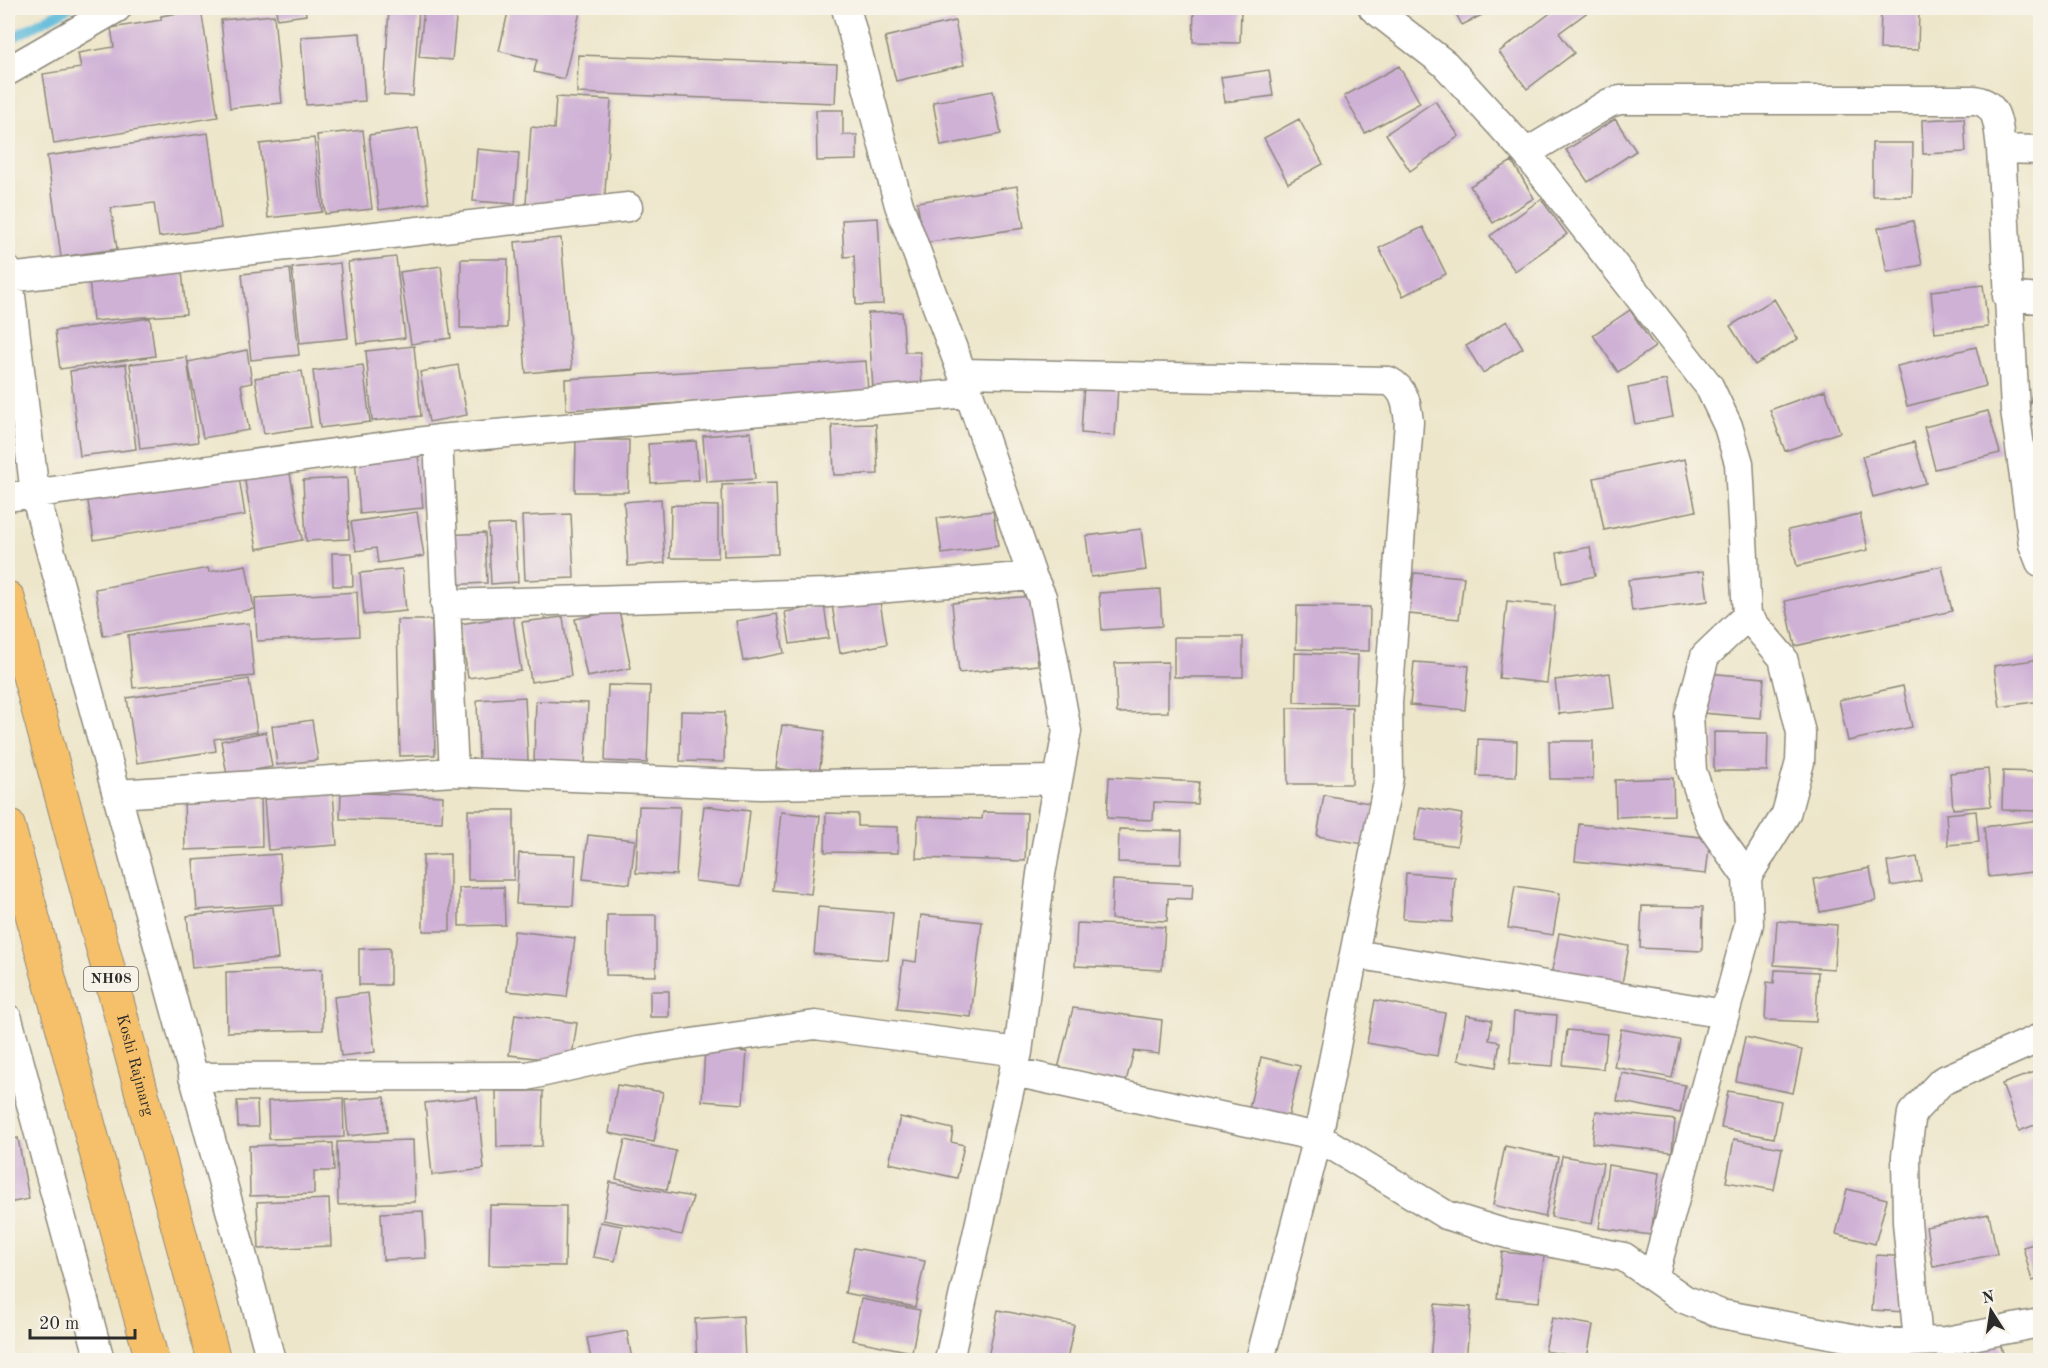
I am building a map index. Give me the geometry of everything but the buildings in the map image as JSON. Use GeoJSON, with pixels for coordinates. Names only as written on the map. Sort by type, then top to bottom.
{"type":"FeatureCollection","features":[{"type":"Feature","properties":{"kind":"main road","name":"Koshi Rajmarg"},"geometry":{"type":"LineString","coordinates":[[8,598],[214,1360]]}},
{"type":"Feature","properties":{"kind":"main road"},"geometry":{"type":"LineString","coordinates":[[8,825],[152,1360]]}},
{"type":"Feature","properties":{"kind":"street"},"geometry":{"type":"LineString","coordinates":[[8,71],[117,8]]}},
{"type":"Feature","properties":{"kind":"street"},"geometry":{"type":"LineString","coordinates":[[846,8],[899,205],[966,383],[1032,576],[1042,597],[1067,731],[1041,874],[1016,1062],[949,1360]]}},
{"type":"Feature","properties":{"kind":"street"},"geometry":{"type":"LineString","coordinates":[[1372,8],[1445,64],[1526,153],[1709,386],[1728,426],[1739,463],[1747,616],[1783,658],[1801,733],[1800,762],[1786,814],[1747,877]]}},
{"type":"Feature","properties":{"kind":"street"},"geometry":{"type":"LineString","coordinates":[[1526,153],[1610,103],[1636,100],[1975,100],[1991,106],[1996,114],[2001,148],[2007,296],[2015,410],[2033,544],[2040,562]]}},
{"type":"Feature","properties":{"kind":"street"},"geometry":{"type":"LineString","coordinates":[[2001,148],[2040,150]]}},
{"type":"Feature","properties":{"kind":"street"},"geometry":{"type":"LineString","coordinates":[[8,278],[628,207]]}},
{"type":"Feature","properties":{"kind":"street"},"geometry":{"type":"LineString","coordinates":[[8,271],[21,496],[117,794],[271,1360]]}},
{"type":"Feature","properties":{"kind":"street"},"geometry":{"type":"LineString","coordinates":[[2007,296],[2040,300]]}},
{"type":"Feature","properties":{"kind":"street"},"geometry":{"type":"LineString","coordinates":[[21,496],[438,439],[966,383],[1389,381],[1401,391],[1408,422],[1388,703],[1389,777],[1318,1137],[1260,1360]]}},
{"type":"Feature","properties":{"kind":"street"},"geometry":{"type":"LineString","coordinates":[[438,439],[454,772]]}},
{"type":"Feature","properties":{"kind":"street"},"geometry":{"type":"LineString","coordinates":[[445,604],[828,593],[1032,576]]}},
{"type":"Feature","properties":{"kind":"street"},"geometry":{"type":"LineString","coordinates":[[1654,1277],[1749,924],[1747,877],[1711,826],[1692,771],[1689,715],[1705,656],[1747,616]]}},
{"type":"Feature","properties":{"kind":"street"},"geometry":{"type":"LineString","coordinates":[[117,794],[454,772],[760,786],[1058,780]]}},
{"type":"Feature","properties":{"kind":"street"},"geometry":{"type":"LineString","coordinates":[[1354,954],[1725,1014]]}},
{"type":"Feature","properties":{"kind":"street"},"geometry":{"type":"LineString","coordinates":[[8,1019],[100,1360]]}},
{"type":"Feature","properties":{"kind":"street"},"geometry":{"type":"LineString","coordinates":[[193,1077],[527,1076],[637,1051],[815,1024],[1016,1062],[1318,1137],[1446,1215],[1507,1234],[1624,1257],[1684,1299],[1721,1314],[1879,1343],[1938,1348],[2040,1323]]}},
{"type":"Feature","properties":{"kind":"street"},"geometry":{"type":"LineString","coordinates":[[1938,1348],[1907,1222],[1906,1156],[1912,1113],[1942,1081],[2040,1038]]}},
{"type":"Feature","properties":{"kind":"waterway"},"geometry":{"type":"LineString","coordinates":[[8,40],[68,8]]}}]}
